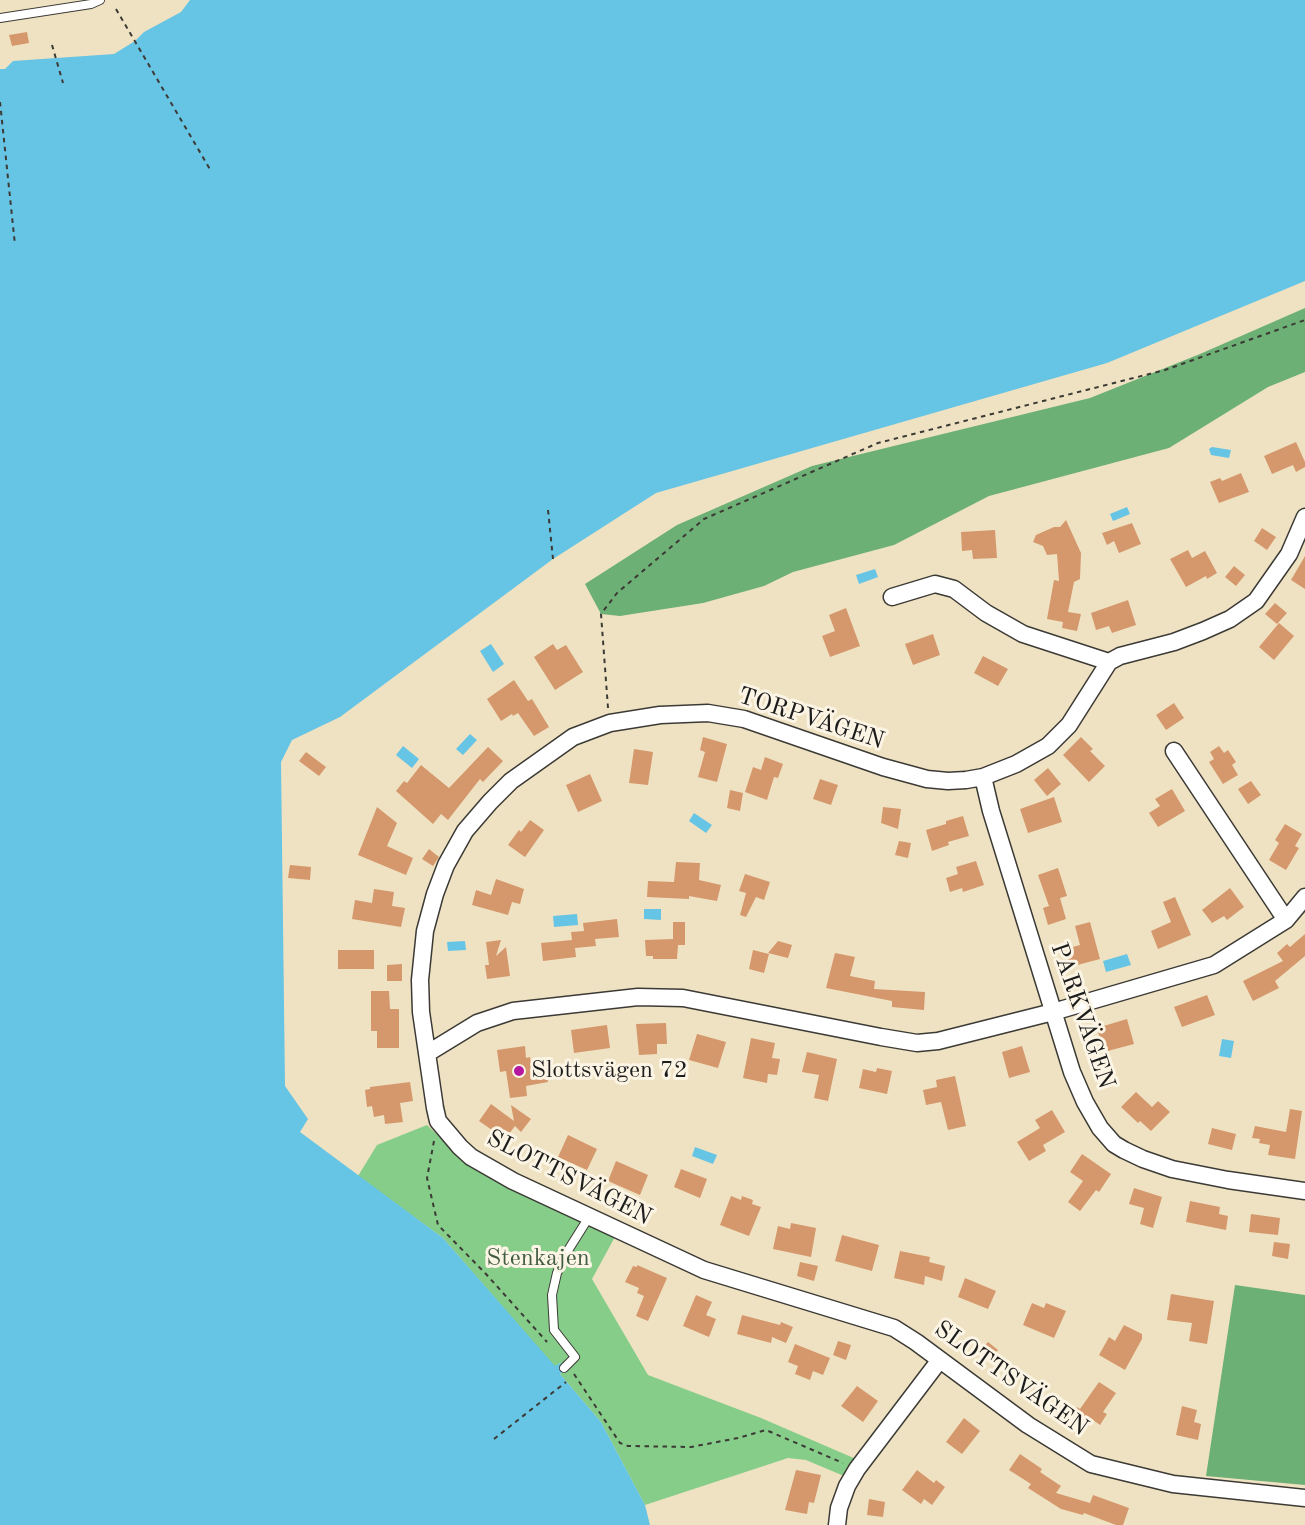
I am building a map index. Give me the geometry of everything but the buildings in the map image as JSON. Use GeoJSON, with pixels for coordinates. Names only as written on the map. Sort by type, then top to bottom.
{"type":"FeatureCollection","features":[{"type":"Feature","properties":{"kind":"street"},"geometry":{"type":"LineString","coordinates":[[892,597],[935,584],[954,589],[986,613],[1023,634],[1109,662],[1120,656],[1174,642],[1203,631],[1230,619],[1256,601],[1289,554],[1305,516]]}},
{"type":"Feature","properties":{"kind":"street","name":"TORPVÄGEN"},"geometry":{"type":"LineString","coordinates":[[428,1053],[421,1012],[420,980],[425,931],[446,864],[465,831],[490,802],[511,781],[573,737],[610,723],[660,715],[708,713],[744,719],[883,767],[927,779],[948,781],[983,777],[1016,764],[1048,746],[1069,725],[1109,662]]}},
{"type":"Feature","properties":{"kind":"street"},"geometry":{"type":"LineString","coordinates":[[1174,751],[1286,920]]}},
{"type":"Feature","properties":{"kind":"street","name":"PARKVÄGEN"},"geometry":{"type":"LineString","coordinates":[[983,777],[991,812],[1072,1072],[1100,1128],[1114,1144],[1143,1159],[1172,1169],[1305,1191]]}},
{"type":"Feature","properties":{"kind":"street"},"geometry":{"type":"LineString","coordinates":[[428,1053],[477,1023],[513,1011],[638,997],[683,998],[917,1043],[938,1041],[1053,1012],[1214,965],[1286,920],[1305,897]]}},
{"type":"Feature","properties":{"kind":"street","name":"SLOTTSVÄGEN"},"geometry":{"type":"LineString","coordinates":[[428,1053],[438,1120],[450,1138],[471,1157],[513,1181],[704,1270],[894,1328],[1028,1425],[1091,1464],[1173,1484],[1305,1498]]}},
{"type":"Feature","properties":{"kind":"street"},"geometry":{"type":"LineString","coordinates":[[837,1525],[839,1508],[847,1486],[857,1469],[939,1361]]}},
{"type":"Feature","properties":{"kind":"lane"},"geometry":{"type":"LineString","coordinates":[[0,18],[91,4],[100,0]]}},
{"type":"Feature","properties":{"kind":"lane"},"geometry":{"type":"LineString","coordinates":[[565,1366],[575,1357],[554,1330],[552,1295],[557,1273],[567,1252],[590,1217]]}},
{"type":"Feature","properties":{"kind":"path"},"geometry":{"type":"LineString","coordinates":[[116,9],[211,171]]}},
{"type":"Feature","properties":{"kind":"path"},"geometry":{"type":"LineString","coordinates":[[52,45],[63,83]]}},
{"type":"Feature","properties":{"kind":"path"},"geometry":{"type":"LineString","coordinates":[[0,102],[15,245]]}},
{"type":"Feature","properties":{"kind":"path"},"geometry":{"type":"LineString","coordinates":[[610,723],[601,614],[617,593],[704,519],[878,443],[1165,370],[1305,320]]}},
{"type":"Feature","properties":{"kind":"path"},"geometry":{"type":"LineString","coordinates":[[548,510],[553,559]]}},
{"type":"Feature","properties":{"kind":"path"},"geometry":{"type":"LineString","coordinates":[[438,1120],[427,1178],[438,1225],[486,1274],[565,1366],[620,1443],[628,1446],[691,1447],[766,1430],[857,1469]]}},
{"type":"Feature","properties":{"kind":"path"},"geometry":{"type":"LineString","coordinates":[[494,1439],[566,1382]]}},
{"type":"Feature","properties":{"kind":"green space"},"geometry":{"type":"Polygon","coordinates":[[[1305,308],[1305,372],[1268,387],[1169,448],[989,496],[894,545],[793,572],[764,586],[703,603],[620,616],[601,614],[585,584],[677,525],[812,466],[1090,398],[1200,354],[1305,308]]]}},
{"type":"Feature","properties":{"kind":"green space","name":"Stenkajen"},"geometry":{"type":"Polygon","coordinates":[[[427,1125],[452,1149],[616,1235],[592,1279],[648,1375],[761,1418],[856,1459],[844,1476],[806,1460],[788,1458],[645,1505],[601,1422],[560,1374],[566,1370],[560,1363],[555,1367],[443,1238],[358,1176],[377,1145],[427,1125]]]}},
{"type":"Feature","properties":{"kind":"green space"},"geometry":{"type":"Polygon","coordinates":[[[1235,1285],[1305,1295],[1305,1485],[1206,1476],[1235,1285]]]}},
{"type":"Feature","properties":{"kind":"water"},"geometry":{"type":"Polygon","coordinates":[[[190,0],[1305,0],[1305,281],[1107,363],[656,493],[553,559],[340,717],[292,740],[281,762],[285,1086],[308,1119],[300,1132],[443,1238],[555,1366],[560,1363],[566,1370],[560,1374],[601,1422],[645,1505],[650,1525],[0,1525],[0,69],[5,69],[13,61],[114,54],[135,41],[144,32],[181,12],[190,0]]]}},
{"type":"Feature","properties":{"kind":"water"},"geometry":{"type":"Polygon","coordinates":[[[1212,447],[1231,450],[1229,458],[1211,455],[1209,449],[1212,447]]]}},
{"type":"Feature","properties":{"kind":"water"},"geometry":{"type":"Polygon","coordinates":[[[1127,507],[1130,514],[1113,521],[1110,514],[1127,507]]]}},
{"type":"Feature","properties":{"kind":"water"},"geometry":{"type":"Polygon","coordinates":[[[875,569],[878,577],[859,584],[856,575],[875,569]]]}},
{"type":"Feature","properties":{"kind":"water"},"geometry":{"type":"Polygon","coordinates":[[[491,644],[504,664],[493,672],[480,651],[491,644]]]}},
{"type":"Feature","properties":{"kind":"water"},"geometry":{"type":"Polygon","coordinates":[[[470,734],[477,740],[463,755],[456,749],[470,734]]]}},
{"type":"Feature","properties":{"kind":"water"},"geometry":{"type":"Polygon","coordinates":[[[403,746],[419,759],[412,768],[396,755],[403,746]]]}},
{"type":"Feature","properties":{"kind":"water"},"geometry":{"type":"Polygon","coordinates":[[[694,813],[712,825],[706,833],[689,821],[694,813]]]}},
{"type":"Feature","properties":{"kind":"water"},"geometry":{"type":"Polygon","coordinates":[[[644,909],[661,909],[661,920],[644,919],[644,909]]]}},
{"type":"Feature","properties":{"kind":"water"},"geometry":{"type":"Polygon","coordinates":[[[577,914],[578,925],[554,927],[553,916],[577,914]]]}},
{"type":"Feature","properties":{"kind":"water"},"geometry":{"type":"Polygon","coordinates":[[[465,941],[466,950],[448,951],[447,942],[465,941]]]}},
{"type":"Feature","properties":{"kind":"water"},"geometry":{"type":"Polygon","coordinates":[[[1127,954],[1131,965],[1106,972],[1103,961],[1127,954]]]}},
{"type":"Feature","properties":{"kind":"water"},"geometry":{"type":"Polygon","coordinates":[[[1222,1039],[1234,1041],[1231,1058],[1219,1056],[1222,1039]]]}},
{"type":"Feature","properties":{"kind":"water"},"geometry":{"type":"Polygon","coordinates":[[[695,1147],[717,1155],[713,1164],[692,1156],[695,1147]]]}},
{"type":"Feature","properties":{"kind":"place","name":"Slottsvägen 72"},"geometry":{"type":"Point","coordinates":[519,1071]}}]}
